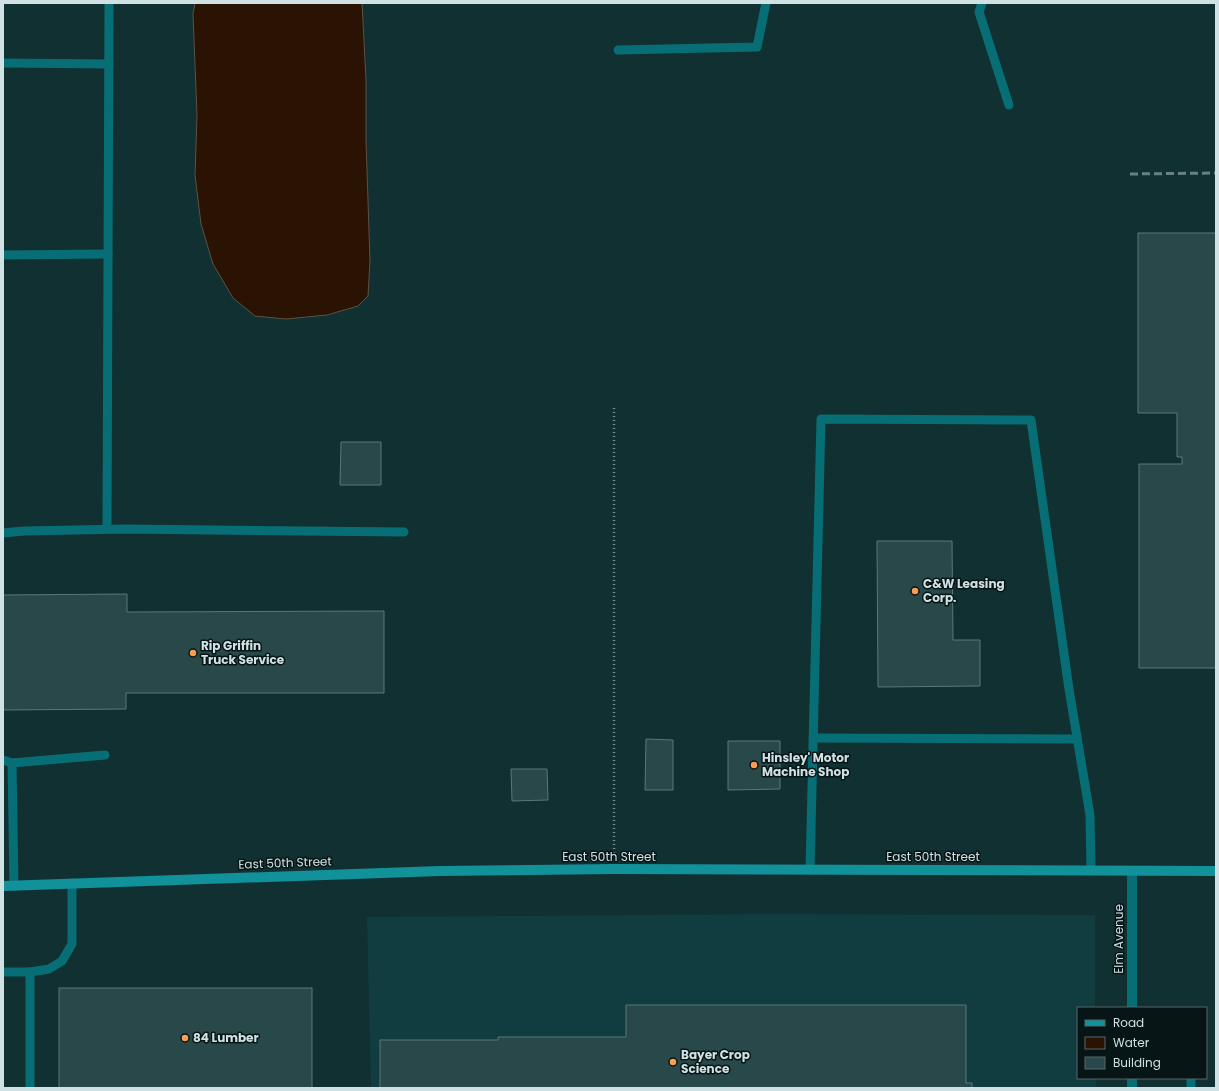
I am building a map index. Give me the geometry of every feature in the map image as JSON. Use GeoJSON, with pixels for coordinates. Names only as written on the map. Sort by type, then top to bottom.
{"type":"FeatureCollection","features":[{"type":"Feature","properties":{"kind":"main road","name":"East 50th Street"},"geometry":{"type":"LineString","coordinates":[[3,886],[440,871],[614,869],[1216,871]]}},
{"type":"Feature","properties":{"kind":"street","name":"Elm Avenue"},"geometry":{"type":"LineString","coordinates":[[1132,871],[1132,1007]]}},
{"type":"Feature","properties":{"kind":"lane"},"geometry":{"type":"LineString","coordinates":[[107,529],[109,3]]}},
{"type":"Feature","properties":{"kind":"lane"},"geometry":{"type":"LineString","coordinates":[[618,50],[757,47],[766,3]]}},
{"type":"Feature","properties":{"kind":"lane"},"geometry":{"type":"LineString","coordinates":[[982,3],[980,12],[1009,105]]}},
{"type":"Feature","properties":{"kind":"lane"},"geometry":{"type":"LineString","coordinates":[[3,63],[108,64]]}},
{"type":"Feature","properties":{"kind":"lane"},"geometry":{"type":"LineString","coordinates":[[3,256],[108,254]]}},
{"type":"Feature","properties":{"kind":"lane"},"geometry":{"type":"LineString","coordinates":[[810,870],[821,419],[1031,420],[1077,739],[1090,815],[1091,870]]}},
{"type":"Feature","properties":{"kind":"lane"},"geometry":{"type":"LineString","coordinates":[[3,533],[107,529],[404,532]]}},
{"type":"Feature","properties":{"kind":"lane"},"geometry":{"type":"LineString","coordinates":[[813,738],[1077,739]]}},
{"type":"Feature","properties":{"kind":"lane"},"geometry":{"type":"LineString","coordinates":[[14,886],[7,761],[105,755]]}},
{"type":"Feature","properties":{"kind":"lane"},"geometry":{"type":"LineString","coordinates":[[3,972],[30,972],[49,969],[62,961],[72,944],[72,883]]}},
{"type":"Feature","properties":{"kind":"lane"},"geometry":{"type":"LineString","coordinates":[[30,972],[30,1088]]}},
{"type":"Feature","properties":{"kind":"path"},"geometry":{"type":"LineString","coordinates":[[614,405],[614,869]]}},
{"type":"Feature","properties":{"kind":"shaded area"},"geometry":{"type":"Polygon","coordinates":[[[773,914],[1095,915],[1095,1007],[1077,1007],[1077,1079],[1096,1079],[1096,1088],[371,1088],[367,917],[773,914]]]}},
{"type":"Feature","properties":{"kind":"water"},"geometry":{"type":"Polygon","coordinates":[[[195,3],[362,3],[366,80],[366,140],[370,261],[368,296],[358,306],[327,315],[286,319],[255,316],[233,298],[213,264],[201,224],[195,175],[197,116],[193,14],[195,3]]]}},
{"type":"Feature","properties":{"kind":"building"},"geometry":{"type":"Polygon","coordinates":[[[1138,233],[1216,233],[1216,668],[1139,668],[1139,464],[1182,464],[1182,457],[1177,457],[1177,413],[1138,413],[1138,233]]]}},
{"type":"Feature","properties":{"kind":"building"},"geometry":{"type":"Polygon","coordinates":[[[341,442],[381,442],[381,485],[340,485],[341,442]]]}},
{"type":"Feature","properties":{"kind":"building","name":"C&W Leasing Corp."},"geometry":{"type":"Polygon","coordinates":[[[877,541],[952,541],[953,640],[980,640],[980,686],[878,687],[877,541]]]}},
{"type":"Feature","properties":{"kind":"building","name":"Rip Griffin Truck Service"},"geometry":{"type":"Polygon","coordinates":[[[127,594],[127,612],[384,611],[384,693],[126,693],[126,709],[3,710],[3,595],[127,594]]]}},
{"type":"Feature","properties":{"kind":"building"},"geometry":{"type":"Polygon","coordinates":[[[646,739],[673,740],[673,790],[645,790],[646,739]]]}},
{"type":"Feature","properties":{"kind":"building","name":"Hinsley' Motor Machine Shop"},"geometry":{"type":"Polygon","coordinates":[[[728,741],[780,741],[780,789],[728,790],[728,741]]]}},
{"type":"Feature","properties":{"kind":"building"},"geometry":{"type":"Polygon","coordinates":[[[511,769],[547,769],[548,800],[512,801],[511,769]]]}},
{"type":"Feature","properties":{"kind":"building","name":"84 Lumber"},"geometry":{"type":"Polygon","coordinates":[[[59,988],[312,988],[312,1088],[59,1088],[59,988]]]}},
{"type":"Feature","properties":{"kind":"building","name":"Bayer Crop Science"},"geometry":{"type":"Polygon","coordinates":[[[626,1005],[966,1005],[966,1083],[972,1083],[972,1088],[380,1088],[380,1040],[498,1040],[498,1037],[626,1037],[626,1005]]]}},
{"type":"Feature","properties":{"kind":"railway"},"geometry":{"type":"LineString","coordinates":[[1130,174],[1216,173]]}},
{"type":"Feature","properties":{"kind":"place","name":"C&W Leasing Corp."},"geometry":{"type":"Point","coordinates":[915,591]}},
{"type":"Feature","properties":{"kind":"place","name":"Rip Griffin Truck Service"},"geometry":{"type":"Point","coordinates":[193,653]}},
{"type":"Feature","properties":{"kind":"place","name":"Hinsley' Motor Machine Shop"},"geometry":{"type":"Point","coordinates":[754,765]}},
{"type":"Feature","properties":{"kind":"place","name":"84 Lumber"},"geometry":{"type":"Point","coordinates":[185,1038]}},
{"type":"Feature","properties":{"kind":"place","name":"Bayer Crop Science"},"geometry":{"type":"Point","coordinates":[673,1062]}}]}
